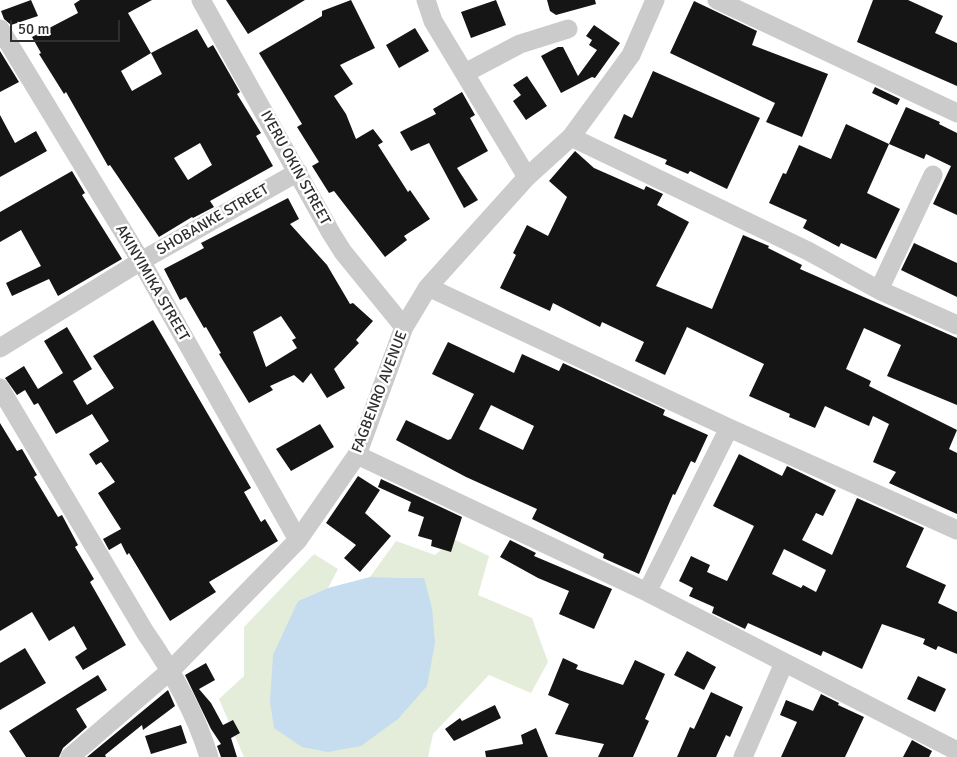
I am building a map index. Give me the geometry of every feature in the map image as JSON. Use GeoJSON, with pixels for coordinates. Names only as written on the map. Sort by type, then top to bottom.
{"type":"FeatureCollection","features":[{"type":"Feature","properties":{"kind":"street","name":"IYERU OKIN STREET"},"geometry":{"type":"LineString","coordinates":[[201,0],[343,252],[404,327]]}},
{"type":"Feature","properties":{"kind":"street"},"geometry":{"type":"LineString","coordinates":[[426,0],[433,21],[527,177]]}},
{"type":"Feature","properties":{"kind":"street","name":"FAGBENRO AVENUE"},"geometry":{"type":"LineString","coordinates":[[70,757],[171,670],[298,540],[356,455],[404,327],[428,286],[527,177],[571,137],[632,55],[655,0]]}},
{"type":"Feature","properties":{"kind":"street"},"geometry":{"type":"LineString","coordinates":[[718,0],[957,113]]}},
{"type":"Feature","properties":{"kind":"street","name":"AKINYIMIKA STREET"},"geometry":{"type":"LineString","coordinates":[[0,29],[141,261],[298,540]]}},
{"type":"Feature","properties":{"kind":"street"},"geometry":{"type":"LineString","coordinates":[[465,73],[520,44],[568,29]]}},
{"type":"Feature","properties":{"kind":"street"},"geometry":{"type":"LineString","coordinates":[[571,137],[808,251],[879,290],[957,324]]}},
{"type":"Feature","properties":{"kind":"street","name":"SHOBANKE STREET"},"geometry":{"type":"LineString","coordinates":[[0,348],[141,261],[298,172]]}},
{"type":"Feature","properties":{"kind":"street"},"geometry":{"type":"LineString","coordinates":[[879,290],[933,175]]}},
{"type":"Feature","properties":{"kind":"street"},"geometry":{"type":"LineString","coordinates":[[428,286],[729,428],[957,530]]}},
{"type":"Feature","properties":{"kind":"street"},"geometry":{"type":"LineString","coordinates":[[0,388],[134,615],[171,670],[191,710],[209,757]]}},
{"type":"Feature","properties":{"kind":"street"},"geometry":{"type":"LineString","coordinates":[[647,592],[729,428]]}},
{"type":"Feature","properties":{"kind":"street"},"geometry":{"type":"LineString","coordinates":[[356,455],[647,592],[957,751],[954,757]]}},
{"type":"Feature","properties":{"kind":"street"},"geometry":{"type":"LineString","coordinates":[[743,757],[784,663]]}},
{"type":"Feature","properties":{"kind":"green space"},"geometry":{"type":"Polygon","coordinates":[[[453,539],[489,556],[478,595],[532,618],[548,662],[531,693],[489,675],[433,734],[428,757],[244,757],[219,699],[244,676],[244,627],[314,554],[338,569],[328,588],[298,601],[424,578],[370,577],[396,541],[435,555],[453,539]]]}},
{"type":"Feature","properties":{"kind":"water"},"geometry":{"type":"Polygon","coordinates":[[[370,577],[424,578],[432,608],[435,643],[427,686],[398,719],[361,746],[328,752],[302,747],[274,728],[270,702],[273,655],[298,601],[328,588],[370,577]]]}},
{"type":"Feature","properties":{"kind":"building"},"geometry":{"type":"Polygon","coordinates":[[[31,0],[38,16],[11,25],[4,19],[1,11],[31,0]]]}},
{"type":"Feature","properties":{"kind":"building"},"geometry":{"type":"Polygon","coordinates":[[[80,0],[152,0],[128,13],[151,53],[197,29],[208,48],[213,45],[240,92],[237,94],[261,133],[256,136],[273,166],[210,201],[214,207],[192,217],[159,237],[110,165],[108,166],[66,92],[64,94],[39,54],[41,53],[32,37],[78,13],[74,4],[80,0]],[[151,53],[121,71],[132,91],[162,74],[151,53]],[[200,143],[174,158],[188,180],[212,165],[200,143]]]}},
{"type":"Feature","properties":{"kind":"building"},"geometry":{"type":"Polygon","coordinates":[[[226,0],[305,0],[248,34],[226,0]]]}},
{"type":"Feature","properties":{"kind":"building"},"geometry":{"type":"Polygon","coordinates":[[[351,0],[375,48],[340,65],[353,84],[334,96],[346,114],[356,139],[373,129],[383,142],[378,145],[408,192],[410,190],[430,219],[404,236],[407,240],[385,257],[334,191],[329,193],[312,166],[319,162],[297,127],[302,124],[259,53],[322,16],[322,11],[351,0]]]}},
{"type":"Feature","properties":{"kind":"building"},"geometry":{"type":"Polygon","coordinates":[[[496,0],[506,25],[471,38],[461,12],[496,0]]]}},
{"type":"Feature","properties":{"kind":"building"},"geometry":{"type":"Polygon","coordinates":[[[547,0],[595,0],[596,4],[556,15],[550,11],[547,0]]]}},
{"type":"Feature","properties":{"kind":"building"},"geometry":{"type":"Polygon","coordinates":[[[873,0],[908,0],[943,16],[935,33],[957,43],[957,86],[857,42],[873,0]]]}},
{"type":"Feature","properties":{"kind":"building"},"geometry":{"type":"Polygon","coordinates":[[[694,1],[757,31],[752,45],[828,74],[802,137],[766,122],[775,103],[670,53],[694,1]]]}},
{"type":"Feature","properties":{"kind":"building"},"geometry":{"type":"Polygon","coordinates":[[[594,25],[620,43],[595,78],[592,77],[561,93],[541,56],[558,47],[563,47],[578,76],[597,50],[589,45],[592,40],[586,36],[594,25]]]}},
{"type":"Feature","properties":{"kind":"building"},"geometry":{"type":"Polygon","coordinates":[[[415,28],[429,51],[399,68],[386,45],[415,28]]]}},
{"type":"Feature","properties":{"kind":"building"},"geometry":{"type":"Polygon","coordinates":[[[0,51],[19,82],[0,92],[0,51]]]}},
{"type":"Feature","properties":{"kind":"building"},"geometry":{"type":"Polygon","coordinates":[[[653,71],[760,118],[727,189],[690,171],[688,174],[665,164],[667,160],[614,138],[624,114],[632,118],[653,71]]]}},
{"type":"Feature","properties":{"kind":"building"},"geometry":{"type":"Polygon","coordinates":[[[527,76],[547,106],[526,120],[513,101],[521,95],[513,85],[527,76]]]}},
{"type":"Feature","properties":{"kind":"building"},"geometry":{"type":"Polygon","coordinates":[[[875,87],[900,99],[897,105],[872,93],[875,87]]]}},
{"type":"Feature","properties":{"kind":"building"},"geometry":{"type":"Polygon","coordinates":[[[462,92],[475,115],[470,118],[488,151],[457,168],[478,200],[464,208],[429,143],[411,151],[400,132],[436,114],[433,109],[462,92]]]}},
{"type":"Feature","properties":{"kind":"building"},"geometry":{"type":"Polygon","coordinates":[[[906,107],[940,122],[939,124],[957,133],[957,215],[933,204],[951,166],[926,154],[924,159],[889,144],[906,107]]]}},
{"type":"Feature","properties":{"kind":"building"},"geometry":{"type":"Polygon","coordinates":[[[0,115],[15,143],[36,131],[47,151],[0,177],[0,115]]]}},
{"type":"Feature","properties":{"kind":"building"},"geometry":{"type":"Polygon","coordinates":[[[846,124],[889,144],[867,193],[900,209],[876,259],[841,243],[839,247],[803,228],[807,220],[769,203],[783,173],[786,174],[799,145],[831,159],[846,124]]]}},
{"type":"Feature","properties":{"kind":"building"},"geometry":{"type":"Polygon","coordinates":[[[575,151],[594,168],[644,190],[646,186],[663,194],[657,205],[689,222],[656,286],[712,309],[743,235],[769,246],[768,248],[802,265],[800,269],[957,338],[957,405],[887,376],[901,345],[864,328],[846,369],[871,381],[869,386],[957,430],[949,449],[957,453],[957,514],[889,483],[896,472],[873,462],[889,424],[873,416],[869,426],[825,406],[815,428],[789,417],[790,414],[749,396],[764,364],[687,327],[665,375],[635,361],[644,342],[602,322],[600,327],[553,303],[550,311],[500,288],[516,255],[513,253],[527,225],[548,236],[567,197],[549,181],[575,151]]]}},
{"type":"Feature","properties":{"kind":"building"},"geometry":{"type":"Polygon","coordinates":[[[72,171],[85,193],[82,195],[122,259],[58,296],[49,279],[12,296],[6,283],[41,266],[21,230],[0,242],[0,212],[72,171]]]}},
{"type":"Feature","properties":{"kind":"building"},"geometry":{"type":"Polygon","coordinates":[[[288,198],[299,219],[290,224],[327,265],[350,304],[353,303],[373,321],[356,340],[359,343],[334,369],[345,388],[327,398],[311,373],[303,383],[294,375],[270,386],[273,390],[249,403],[219,354],[221,353],[206,327],[204,328],[186,297],[180,300],[164,269],[204,248],[201,243],[288,198]],[[281,316],[253,332],[266,367],[297,348],[292,340],[296,338],[281,316]]]}},
{"type":"Feature","properties":{"kind":"building"},"geometry":{"type":"Polygon","coordinates":[[[914,243],[957,263],[957,297],[901,270],[914,243]]]}},
{"type":"Feature","properties":{"kind":"building"},"geometry":{"type":"Polygon","coordinates":[[[153,320],[251,488],[244,492],[261,522],[265,519],[278,541],[209,582],[216,592],[170,621],[121,543],[109,550],[103,539],[121,529],[98,493],[115,482],[101,462],[96,465],[89,454],[109,441],[92,414],[56,434],[38,403],[34,405],[25,390],[17,395],[5,378],[24,366],[38,389],[63,373],[44,341],[67,327],[92,369],[73,381],[87,405],[114,388],[93,356],[153,320]]]}},
{"type":"Feature","properties":{"kind":"building"},"geometry":{"type":"Polygon","coordinates":[[[448,342],[514,373],[522,354],[559,371],[563,363],[665,410],[663,415],[708,435],[695,463],[691,461],[675,495],[673,494],[639,574],[603,558],[604,554],[532,519],[537,509],[466,477],[396,440],[406,420],[448,440],[451,439],[474,394],[432,374],[448,342]],[[491,405],[479,429],[523,450],[534,426],[491,405]]]}},
{"type":"Feature","properties":{"kind":"building"},"geometry":{"type":"Polygon","coordinates":[[[0,423],[17,451],[22,449],[37,475],[34,477],[58,517],[62,515],[78,545],[75,547],[94,579],[90,582],[126,645],[83,670],[75,657],[87,649],[74,626],[49,641],[32,612],[0,631],[0,423]]]}},
{"type":"Feature","properties":{"kind":"building"},"geometry":{"type":"Polygon","coordinates":[[[320,424],[334,447],[291,471],[276,449],[320,424]]]}},
{"type":"Feature","properties":{"kind":"building"},"geometry":{"type":"Polygon","coordinates":[[[739,454],[782,476],[787,466],[836,490],[823,516],[816,513],[802,540],[832,555],[857,498],[924,528],[906,567],[946,585],[938,603],[957,612],[957,654],[938,646],[936,650],[923,644],[925,639],[882,624],[862,669],[823,651],[821,656],[748,623],[745,629],[712,613],[714,607],[689,596],[693,588],[679,581],[691,556],[710,565],[707,572],[727,581],[754,526],[713,506],[739,454]],[[784,549],[772,574],[801,588],[803,585],[816,592],[826,570],[784,549]]]}},
{"type":"Feature","properties":{"kind":"building"},"geometry":{"type":"Polygon","coordinates":[[[358,476],[380,490],[365,513],[391,536],[360,572],[344,558],[356,545],[326,523],[358,476]]]}},
{"type":"Feature","properties":{"kind":"building"},"geometry":{"type":"Polygon","coordinates":[[[381,479],[462,517],[451,552],[431,546],[432,540],[418,536],[424,517],[408,511],[411,502],[378,487],[381,479]]]}},
{"type":"Feature","properties":{"kind":"building"},"geometry":{"type":"Polygon","coordinates":[[[510,540],[536,553],[534,556],[612,589],[594,629],[559,614],[569,591],[538,578],[500,557],[510,540]]]}},
{"type":"Feature","properties":{"kind":"building"},"geometry":{"type":"Polygon","coordinates":[[[25,648],[46,683],[0,710],[0,663],[25,648]]]}},
{"type":"Feature","properties":{"kind":"building"},"geometry":{"type":"Polygon","coordinates":[[[687,651],[716,667],[704,690],[674,675],[687,651]]]}},
{"type":"Feature","properties":{"kind":"building"},"geometry":{"type":"Polygon","coordinates":[[[563,658],[578,665],[576,669],[623,685],[635,660],[665,674],[645,719],[649,721],[633,757],[598,757],[604,744],[555,734],[569,704],[548,695],[563,658]]]}},
{"type":"Feature","properties":{"kind":"building"},"geometry":{"type":"Polygon","coordinates":[[[206,663],[215,680],[199,689],[211,703],[223,725],[233,720],[240,733],[231,738],[237,757],[221,757],[217,746],[221,744],[211,729],[185,675],[206,663]]]}},
{"type":"Feature","properties":{"kind":"building"},"geometry":{"type":"Polygon","coordinates":[[[98,675],[107,690],[76,709],[87,727],[63,748],[59,757],[26,757],[9,731],[98,675]]]}},
{"type":"Feature","properties":{"kind":"building"},"geometry":{"type":"Polygon","coordinates":[[[918,676],[946,689],[935,712],[907,699],[918,676]]]}},
{"type":"Feature","properties":{"kind":"building"},"geometry":{"type":"Polygon","coordinates":[[[168,690],[175,706],[143,730],[142,725],[105,755],[106,757],[87,757],[168,690]]]}},
{"type":"Feature","properties":{"kind":"building"},"geometry":{"type":"Polygon","coordinates":[[[711,692],[743,707],[730,737],[726,735],[716,757],[677,757],[690,727],[694,729],[711,692]]]}},
{"type":"Feature","properties":{"kind":"building"},"geometry":{"type":"Polygon","coordinates":[[[821,694],[839,703],[838,705],[864,717],[845,757],[781,757],[797,722],[780,715],[786,700],[813,711],[821,694]]]}},
{"type":"Feature","properties":{"kind":"building"},"geometry":{"type":"Polygon","coordinates":[[[495,705],[501,718],[454,741],[445,729],[460,718],[462,721],[495,705]]]}},
{"type":"Feature","properties":{"kind":"building"},"geometry":{"type":"Polygon","coordinates":[[[181,725],[187,743],[151,754],[145,736],[181,725]]]}},
{"type":"Feature","properties":{"kind":"building"},"geometry":{"type":"Polygon","coordinates":[[[536,728],[548,757],[486,757],[485,751],[523,744],[521,735],[536,728]]]}},
{"type":"Feature","properties":{"kind":"building"},"geometry":{"type":"Polygon","coordinates":[[[912,740],[932,751],[929,757],[903,757],[912,740]]]}}]}
